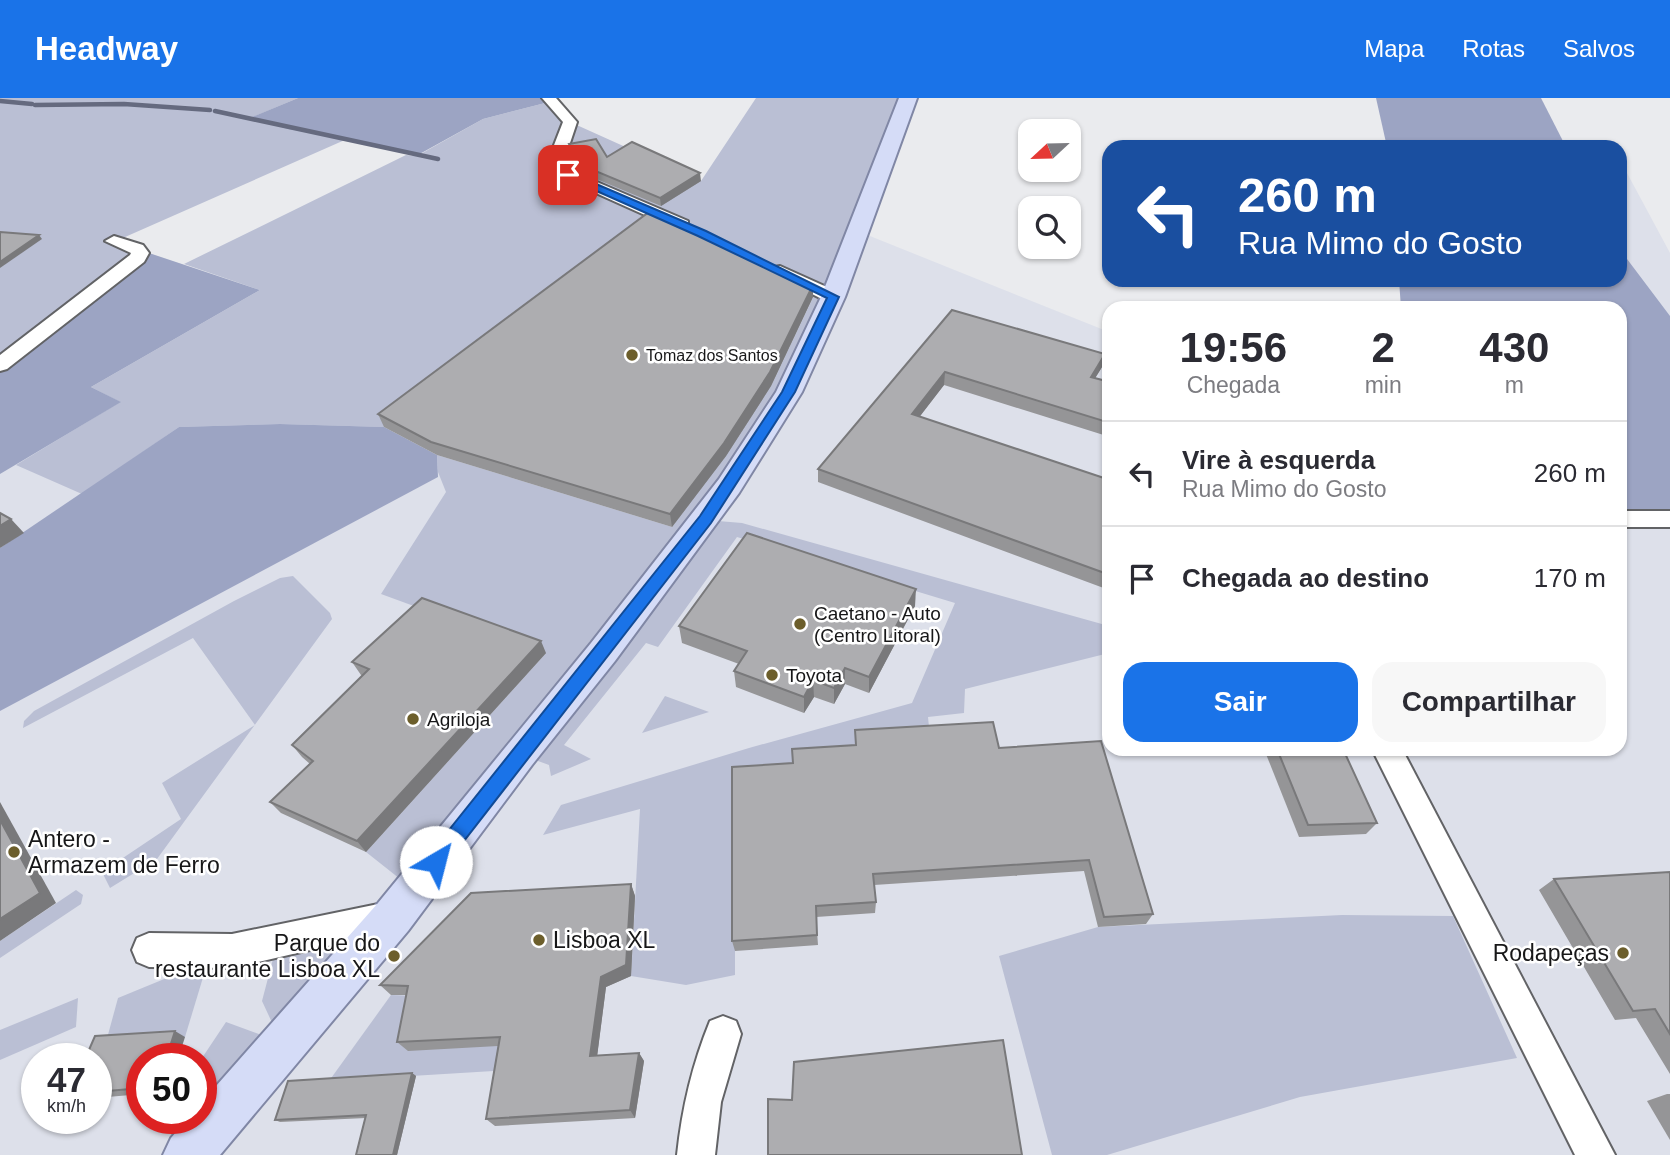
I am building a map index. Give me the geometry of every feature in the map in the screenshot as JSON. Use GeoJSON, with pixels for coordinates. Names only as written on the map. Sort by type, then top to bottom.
{"type":"FeatureCollection","features":[{"type":"Feature","properties":{"kind":"main road"},"geometry":{"type":"LineString","coordinates":[[188,1155],[393,917],[705,520],[789,392],[833,297],[908,98]]}},
{"type":"Feature","properties":{"kind":"street"},"geometry":{"type":"LineString","coordinates":[[549,98],[570,122],[566,142],[554,160],[554,169],[700,232]]}},
{"type":"Feature","properties":{"kind":"street"},"geometry":{"type":"LineString","coordinates":[[0,365],[141,253],[137,248],[114,241]]}},
{"type":"Feature","properties":{"kind":"street"},"geometry":{"type":"LineString","coordinates":[[762,262],[833,297]]}},
{"type":"Feature","properties":{"kind":"street"},"geometry":{"type":"LineString","coordinates":[[1627,519],[1670,519]]}},
{"type":"Feature","properties":{"kind":"street"},"geometry":{"type":"LineString","coordinates":[[1391,756],[1596,1155]]}},
{"type":"Feature","properties":{"kind":"street"},"geometry":{"type":"LineString","coordinates":[[149,950],[232,951],[393,917]]}},
{"type":"Feature","properties":{"kind":"street"},"geometry":{"type":"LineString","coordinates":[[696,1155],[702,1102],[723,1034]]}},
{"type":"Feature","properties":{"kind":"shaded area"},"geometry":{"type":"Polygon","coordinates":[[[0,98],[298,98],[253,117],[347,139],[116,241],[140,253],[0,365],[0,98]]]}},
{"type":"Feature","properties":{"kind":"shaded area"},"geometry":{"type":"Polygon","coordinates":[[[298,98],[549,98],[553,101],[483,119],[416,156],[330,135],[288,129],[252,117],[298,98]]]}},
{"type":"Feature","properties":{"kind":"shaded area"},"geometry":{"type":"Polygon","coordinates":[[[756,98],[908,98],[833,297],[706,520],[742,523],[1102,624],[1102,655],[965,689],[964,713],[928,717],[930,737],[794,775],[735,951],[735,975],[686,985],[631,976],[640,809],[543,835],[561,805],[749,748],[912,703],[955,603],[737,537],[658,647],[646,643],[564,745],[591,759],[551,776],[549,765],[519,754],[414,890],[366,852],[545,654],[381,594],[446,492],[438,472],[437,455],[672,527],[771,386],[817,289],[662,216],[384,427],[280,424],[179,427],[82,494],[16,465],[120,402],[91,387],[260,290],[184,264],[406,155],[417,156],[483,119],[553,101],[570,122],[701,181],[756,98]]]}},
{"type":"Feature","properties":{"kind":"shaded area"},"geometry":{"type":"Polygon","coordinates":[[[1376,98],[1541,98],[1562,140],[1385,140],[1376,98]]]}},
{"type":"Feature","properties":{"kind":"shaded area"},"geometry":{"type":"Polygon","coordinates":[[[525,160],[832,306],[860,232],[1102,329],[1102,756],[1627,756],[1627,514],[1670,514],[1670,1155],[0,1155],[0,420],[82,426],[525,160]]]}},
{"type":"Feature","properties":{"kind":"shaded area"},"geometry":{"type":"Polygon","coordinates":[[[1627,173],[1670,253],[1670,326],[1627,272],[1627,173]]]}},
{"type":"Feature","properties":{"kind":"shaded area"},"geometry":{"type":"Polygon","coordinates":[[[137,249],[260,290],[91,387],[121,402],[0,474],[0,365],[138,258],[137,249]]]}},
{"type":"Feature","properties":{"kind":"shaded area"},"geometry":{"type":"Polygon","coordinates":[[[1627,259],[1670,316],[1670,519],[1627,519],[1627,301],[1400,301],[1400,287],[1627,287],[1627,259]]]}},
{"type":"Feature","properties":{"kind":"shaded area"},"geometry":{"type":"Polygon","coordinates":[[[280,424],[384,427],[437,455],[438,477],[0,711],[0,548],[179,427],[280,424]]]}},
{"type":"Feature","properties":{"kind":"shaded area"},"geometry":{"type":"Polygon","coordinates":[[[293,576],[330,613],[332,619],[255,725],[193,638],[23,728],[24,721],[34,711],[234,601],[280,578],[293,576]]]}},
{"type":"Feature","properties":{"kind":"shaded area"},"geometry":{"type":"Polygon","coordinates":[[[665,696],[709,712],[642,733],[665,696]]]}},
{"type":"Feature","properties":{"kind":"shaded area"},"geometry":{"type":"Polygon","coordinates":[[[254,725],[157,859],[110,888],[102,872],[181,819],[162,783],[254,725]]]}},
{"type":"Feature","properties":{"kind":"shaded area"},"geometry":{"type":"Polygon","coordinates":[[[76,890],[83,895],[81,904],[0,958],[0,941],[76,890]]]}},
{"type":"Feature","properties":{"kind":"shaded area"},"geometry":{"type":"Polygon","coordinates":[[[1342,915],[1453,916],[1517,1058],[1300,1097],[1107,1155],[1052,1155],[999,956],[1098,927],[1342,915]]]}},
{"type":"Feature","properties":{"kind":"shaded area"},"geometry":{"type":"Polygon","coordinates":[[[393,917],[236,1099],[217,1097],[217,1043],[212,1043],[226,1022],[281,1042],[262,1001],[278,940],[393,917]]]}},
{"type":"Feature","properties":{"kind":"shaded area"},"geometry":{"type":"Polygon","coordinates":[[[208,961],[185,1037],[106,1042],[118,998],[208,961]]]}},
{"type":"Feature","properties":{"kind":"shaded area"},"geometry":{"type":"Polygon","coordinates":[[[391,995],[419,996],[599,1041],[595,1065],[329,1081],[391,995]]]}},
{"type":"Feature","properties":{"kind":"shaded area"},"geometry":{"type":"Polygon","coordinates":[[[78,998],[76,1027],[39,1043],[21,1043],[21,1051],[0,1060],[0,1030],[78,998]]]}},
{"type":"Feature","properties":{"kind":"building"},"geometry":{"type":"Polygon","coordinates":[[[596,139],[607,157],[632,142],[700,173],[660,198],[581,165],[569,144],[596,139]]]}},
{"type":"Feature","properties":{"kind":"building","name":"Tomaz dos Santos"},"geometry":{"type":"Polygon","coordinates":[[[653,209],[813,285],[770,372],[724,443],[670,514],[431,442],[378,414],[653,209]]]}},
{"type":"Feature","properties":{"kind":"building"},"geometry":{"type":"Polygon","coordinates":[[[0,232],[39,235],[0,262],[0,232]]]}},
{"type":"Feature","properties":{"kind":"building"},"geometry":{"type":"Polygon","coordinates":[[[952,310],[1102,353],[1102,359],[1091,377],[1102,380],[1102,421],[945,372],[912,414],[1102,477],[1102,572],[818,469],[952,310]]]}},
{"type":"Feature","properties":{"kind":"building"},"geometry":{"type":"Polygon","coordinates":[[[0,513],[11,519],[0,526],[0,513]]]}},
{"type":"Feature","properties":{"kind":"building","name":"Caetano - Auto (Centro Litoral)"},"geometry":{"type":"Polygon","coordinates":[[[747,533],[916,589],[869,677],[845,668],[834,688],[813,680],[804,697],[734,671],[747,651],[679,626],[747,533]]]}},
{"type":"Feature","properties":{"kind":"building","name":"Agriloja"},"geometry":{"type":"Polygon","coordinates":[[[422,598],[541,641],[357,841],[270,802],[313,761],[292,745],[369,669],[352,662],[422,598]]]}},
{"type":"Feature","properties":{"kind":"building"},"geometry":{"type":"Polygon","coordinates":[[[993,722],[999,748],[1101,741],[1102,756],[1106,756],[1153,914],[1104,917],[1089,860],[873,874],[876,902],[816,906],[817,935],[732,941],[732,767],[793,763],[792,749],[856,745],[855,730],[993,722]]]}},
{"type":"Feature","properties":{"kind":"building"},"geometry":{"type":"Polygon","coordinates":[[[1280,756],[1346,756],[1377,823],[1308,825],[1280,756]]]}},
{"type":"Feature","properties":{"kind":"building"},"geometry":{"type":"Polygon","coordinates":[[[0,820],[40,893],[0,919],[0,820]]]}},
{"type":"Feature","properties":{"kind":"building","name":"Rodapeças"},"geometry":{"type":"Polygon","coordinates":[[[1670,872],[1670,1034],[1655,1009],[1633,1011],[1554,879],[1670,872]]]}},
{"type":"Feature","properties":{"kind":"building","name":"Lisboa XL"},"geometry":{"type":"Polygon","coordinates":[[[631,884],[626,965],[601,977],[590,1056],[639,1053],[630,1110],[486,1119],[500,1037],[397,1042],[408,986],[380,985],[471,893],[631,884]]]}},
{"type":"Feature","properties":{"kind":"building"},"geometry":{"type":"Polygon","coordinates":[[[175,1031],[171,1043],[126,1043],[126,1089],[112,1091],[112,1043],[92,1043],[95,1036],[175,1031]]]}},
{"type":"Feature","properties":{"kind":"building"},"geometry":{"type":"Polygon","coordinates":[[[1003,1040],[1022,1155],[768,1155],[768,1099],[792,1100],[794,1062],[1003,1040]]]}},
{"type":"Feature","properties":{"kind":"building"},"geometry":{"type":"Polygon","coordinates":[[[412,1073],[393,1155],[356,1155],[366,1115],[275,1120],[288,1081],[412,1073]]]}},
{"type":"Feature","properties":{"kind":"waterway"},"geometry":{"type":"LineString","coordinates":[[0,101],[32,104]]}},
{"type":"Feature","properties":{"kind":"waterway"},"geometry":{"type":"LineString","coordinates":[[35,105],[124,104],[210,110]]}},
{"type":"Feature","properties":{"kind":"waterway"},"geometry":{"type":"LineString","coordinates":[[215,111],[438,159]]}},
{"type":"Feature","properties":{"kind":"place","name":"Tomaz dos Santos"},"geometry":{"type":"Point","coordinates":[632,355]}},
{"type":"Feature","properties":{"kind":"place","name":"Caetano - Auto (Centro Litoral)"},"geometry":{"type":"Point","coordinates":[800,624]}},
{"type":"Feature","properties":{"kind":"place","name":"Toyota"},"geometry":{"type":"Point","coordinates":[772,675]}},
{"type":"Feature","properties":{"kind":"place","name":"Agriloja"},"geometry":{"type":"Point","coordinates":[413,719]}},
{"type":"Feature","properties":{"kind":"place","name":"Antero - Armazem de Ferro"},"geometry":{"type":"Point","coordinates":[14,852]}},
{"type":"Feature","properties":{"kind":"place","name":"Lisboa XL"},"geometry":{"type":"Point","coordinates":[539,940]}},
{"type":"Feature","properties":{"kind":"place","name":"Rodapeças"},"geometry":{"type":"Point","coordinates":[1623,953]}},
{"type":"Feature","properties":{"kind":"place","name":"Parque do restaurante Lisboa XL"},"geometry":{"type":"Point","coordinates":[394,956]}},
{"type":"Feature","properties":{"kind":"route"},"geometry":{"type":"LineString","coordinates":[[436,862],[519,754],[603,652],[729,486],[789,392],[833,297],[702,233],[568,175]]}}]}
